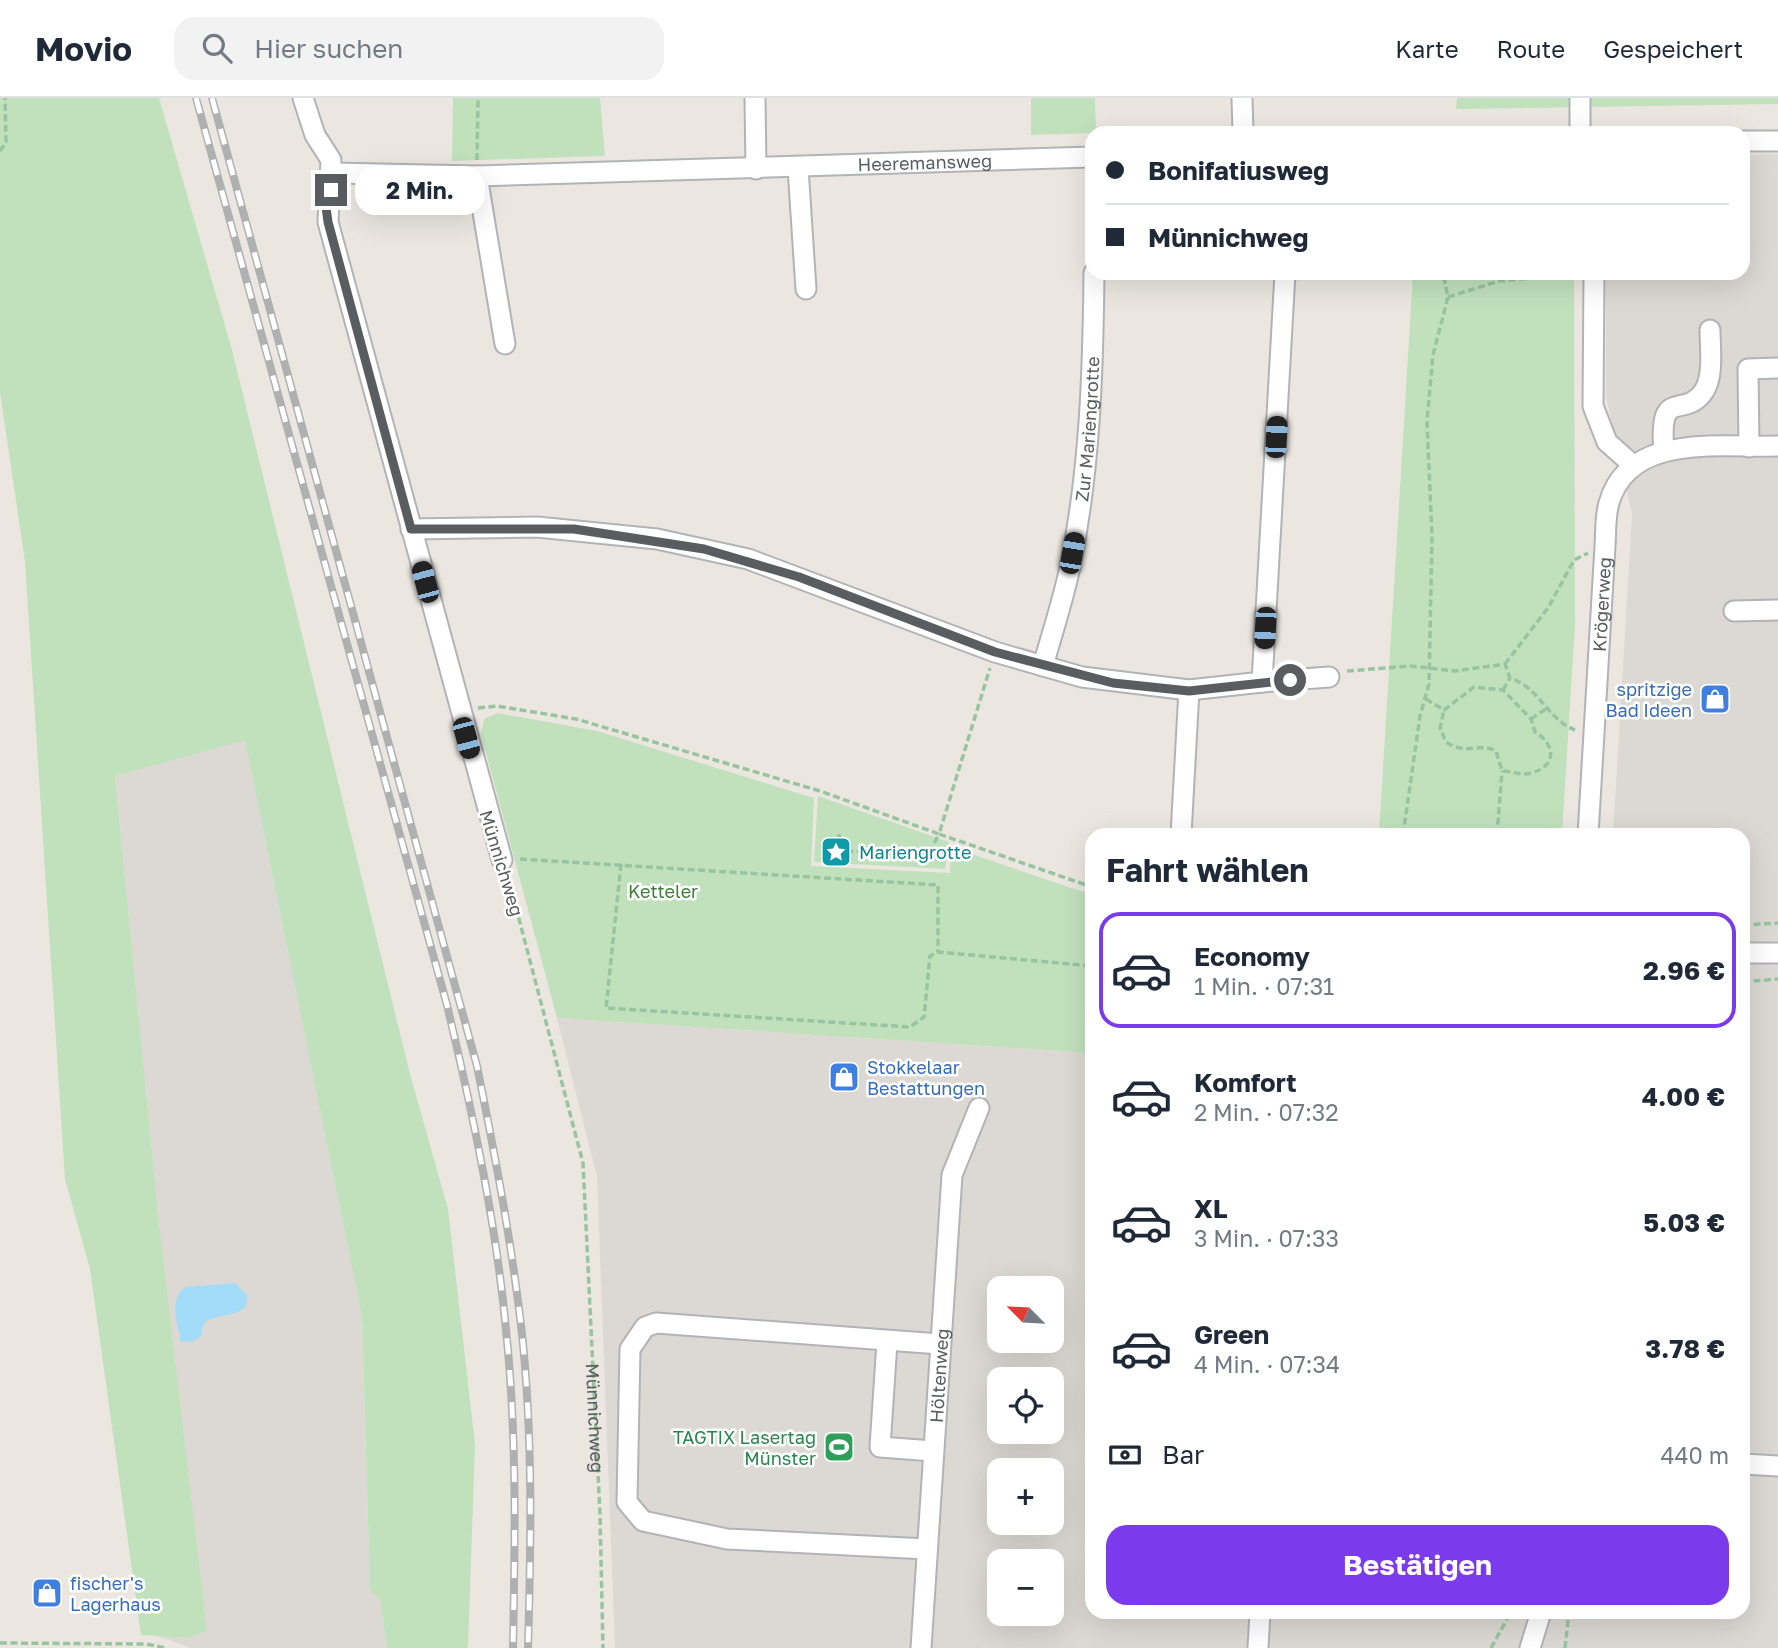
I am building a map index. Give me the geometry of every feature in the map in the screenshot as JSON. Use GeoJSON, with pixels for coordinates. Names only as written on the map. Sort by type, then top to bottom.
{"type":"FeatureCollection","features":[{"type":"Feature","properties":{"kind":"street"},"geometry":{"type":"LineString","coordinates":[[303,98],[315,135],[331,160],[333,173]]}},
{"type":"Feature","properties":{"kind":"street"},"geometry":{"type":"LineString","coordinates":[[755,98],[756,169]]}},
{"type":"Feature","properties":{"kind":"street"},"geometry":{"type":"LineString","coordinates":[[1242,98],[1243,126]]}},
{"type":"Feature","properties":{"kind":"street"},"geometry":{"type":"LineString","coordinates":[[1580,98],[1580,126]]}},
{"type":"Feature","properties":{"kind":"street"},"geometry":{"type":"LineString","coordinates":[[1750,141],[1778,141]]}},
{"type":"Feature","properties":{"kind":"street","name":"Heeremansweg"},"geometry":{"type":"LineString","coordinates":[[333,173],[477,176],[1085,157]]}},
{"type":"Feature","properties":{"kind":"street"},"geometry":{"type":"LineString","coordinates":[[798,168],[806,289]]}},
{"type":"Feature","properties":{"kind":"street","name":"Münnichweg"},"geometry":{"type":"LineString","coordinates":[[333,173],[326,207],[328,222],[460,715],[502,860]]}},
{"type":"Feature","properties":{"kind":"street"},"geometry":{"type":"LineString","coordinates":[[477,176],[505,344]]}},
{"type":"Feature","properties":{"kind":"street","name":"Zur Mariengrotte"},"geometry":{"type":"LineString","coordinates":[[1043,666],[1069,570],[1080,506],[1092,388],[1094,280]]}},
{"type":"Feature","properties":{"kind":"street"},"geometry":{"type":"LineString","coordinates":[[1262,682],[1285,280]]}},
{"type":"Feature","properties":{"kind":"street"},"geometry":{"type":"LineString","coordinates":[[1594,280],[1593,406],[1607,442],[1633,465],[1664,451],[1778,446]]}},
{"type":"Feature","properties":{"kind":"street"},"geometry":{"type":"LineString","coordinates":[[1664,451],[1661,425],[1665,414],[1695,399],[1705,390],[1709,375],[1710,330]]}},
{"type":"Feature","properties":{"kind":"street"},"geometry":{"type":"LineString","coordinates":[[1749,447],[1748,369],[1778,368]]}},
{"type":"Feature","properties":{"kind":"street","name":"Krögerweg"},"geometry":{"type":"LineString","coordinates":[[1588,828],[1608,505],[1618,483],[1633,465]]}},
{"type":"Feature","properties":{"kind":"street"},"geometry":{"type":"LineString","coordinates":[[411,529],[574,529],[704,549],[748,559],[995,652],[1113,683],[1189,691],[1329,677]]}},
{"type":"Feature","properties":{"kind":"street"},"geometry":{"type":"LineString","coordinates":[[1734,611],[1778,610]]}},
{"type":"Feature","properties":{"kind":"street"},"geometry":{"type":"LineString","coordinates":[[1181,828],[1189,691]]}},
{"type":"Feature","properties":{"kind":"street"},"geometry":{"type":"LineString","coordinates":[[1750,953],[1778,953]]}},
{"type":"Feature","properties":{"kind":"street","name":"Höltenweg"},"geometry":{"type":"LineString","coordinates":[[921,1648],[952,1175],[979,1108]]}},
{"type":"Feature","properties":{"kind":"street"},"geometry":{"type":"LineString","coordinates":[[927,1549],[727,1539],[643,1521],[627,1502],[630,1349],[645,1327],[656,1323],[864,1336],[887,1342],[940,1344]]}},
{"type":"Feature","properties":{"kind":"street"},"geometry":{"type":"LineString","coordinates":[[887,1342],[880,1447],[933,1451]]}},
{"type":"Feature","properties":{"kind":"street"},"geometry":{"type":"LineString","coordinates":[[1750,1464],[1778,1466]]}},
{"type":"Feature","properties":{"kind":"street"},"geometry":{"type":"LineString","coordinates":[[1258,1648],[1260,1619]]}},
{"type":"Feature","properties":{"kind":"street"},"geometry":{"type":"LineString","coordinates":[[1530,1648],[1539,1619]]}},
{"type":"Feature","properties":{"kind":"path"},"geometry":{"type":"LineString","coordinates":[[0,151],[6,142],[5,98]]}},
{"type":"Feature","properties":{"kind":"path"},"geometry":{"type":"LineString","coordinates":[[477,176],[478,98]]}},
{"type":"Feature","properties":{"kind":"path"},"geometry":{"type":"LineString","coordinates":[[1405,828],[1429,670],[1432,536],[1427,421],[1437,331],[1448,297],[1444,280]]}},
{"type":"Feature","properties":{"kind":"path"},"geometry":{"type":"LineString","coordinates":[[1448,297],[1510,280]]}},
{"type":"Feature","properties":{"kind":"path"},"geometry":{"type":"LineString","coordinates":[[1329,677],[1352,670],[1410,666],[1455,671],[1505,664],[1548,608],[1574,560],[1605,546]]}},
{"type":"Feature","properties":{"kind":"path"},"geometry":{"type":"LineString","coordinates":[[839,834],[840,848],[846,852],[916,856],[929,853],[939,834],[995,652]]}},
{"type":"Feature","properties":{"kind":"path"},"geometry":{"type":"LineString","coordinates":[[1505,664],[1510,678],[1530,686],[1547,708],[1569,727],[1594,737]]}},
{"type":"Feature","properties":{"kind":"path"},"geometry":{"type":"LineString","coordinates":[[1503,690],[1510,678]]}},
{"type":"Feature","properties":{"kind":"path"},"geometry":{"type":"LineString","coordinates":[[1498,828],[1502,771],[1496,751],[1491,748],[1464,750],[1446,743],[1440,727],[1444,710],[1474,687],[1503,690],[1531,719],[1535,732],[1551,748],[1545,766],[1528,774],[1502,771]]}},
{"type":"Feature","properties":{"kind":"path"},"geometry":{"type":"LineString","coordinates":[[1426,699],[1444,710]]}},
{"type":"Feature","properties":{"kind":"path"},"geometry":{"type":"LineString","coordinates":[[460,715],[481,707],[498,706],[576,719],[820,791],[1085,885]]}},
{"type":"Feature","properties":{"kind":"path"},"geometry":{"type":"LineString","coordinates":[[1531,719],[1547,708]]}},
{"type":"Feature","properties":{"kind":"path"},"geometry":{"type":"LineString","coordinates":[[502,860],[621,864],[938,884],[938,952]]}},
{"type":"Feature","properties":{"kind":"path","name":"Münnichweg"},"geometry":{"type":"LineString","coordinates":[[502,860],[583,1163],[599,1474],[603,1648]]}},
{"type":"Feature","properties":{"kind":"path"},"geometry":{"type":"LineString","coordinates":[[621,864],[606,1008],[910,1027],[924,1017],[930,956],[938,952],[1085,965]]}},
{"type":"Feature","properties":{"kind":"path"},"geometry":{"type":"LineString","coordinates":[[1750,925],[1778,923]]}},
{"type":"Feature","properties":{"kind":"path"},"geometry":{"type":"LineString","coordinates":[[1750,981],[1778,979]]}},
{"type":"Feature","properties":{"kind":"path"},"geometry":{"type":"LineString","coordinates":[[1492,1648],[1507,1619]]}},
{"type":"Feature","properties":{"kind":"path"},"geometry":{"type":"LineString","coordinates":[[1565,1648],[1568,1619]]}},
{"type":"Feature","properties":{"kind":"path"},"geometry":{"type":"LineString","coordinates":[[0,1643],[146,1644],[166,1648]]}},
{"type":"Feature","properties":{"kind":"shaded area"},"geometry":{"type":"Polygon","coordinates":[[[1778,154],[1778,1648],[615,1648],[597,1177],[557,1018],[1085,1053],[1085,1619],[1750,1619],[1750,828],[1613,828],[1632,515],[1606,396],[1606,280],[1750,280],[1750,155],[1778,154]]]}},
{"type":"Feature","properties":{"kind":"shaded area"},"geometry":{"type":"Polygon","coordinates":[[[245,739],[362,1317],[370,1590],[380,1599],[387,1648],[191,1648],[157,1636],[190,1638],[207,1630],[159,1222],[115,776],[245,739]]]}},
{"type":"Feature","properties":{"kind":"green space"},"geometry":{"type":"Polygon","coordinates":[[[0,98],[159,98],[232,350],[410,1074],[448,1209],[475,1444],[468,1648],[387,1648],[380,1599],[370,1590],[362,1317],[245,740],[115,776],[159,1222],[207,1630],[190,1638],[141,1635],[90,1269],[65,1179],[25,562],[0,392],[0,98]]]}},
{"type":"Feature","properties":{"kind":"green space"},"geometry":{"type":"Polygon","coordinates":[[[453,98],[600,98],[605,156],[452,161],[453,98]]]}},
{"type":"Feature","properties":{"kind":"green space"},"geometry":{"type":"Polygon","coordinates":[[[1031,98],[1095,98],[1096,126],[1085,126],[1085,133],[1031,135],[1031,98]]]}},
{"type":"Feature","properties":{"kind":"green space"},"geometry":{"type":"Polygon","coordinates":[[[1457,98],[1778,98],[1778,104],[1456,109],[1457,98]]]}},
{"type":"Feature","properties":{"kind":"green space"},"geometry":{"type":"Polygon","coordinates":[[[1413,280],[1574,280],[1575,626],[1562,828],[1379,828],[1413,280]]]}},
{"type":"Feature","properties":{"kind":"green space","name":"Ketteler"},"geometry":{"type":"Polygon","coordinates":[[[498,713],[597,731],[814,798],[811,866],[950,873],[951,847],[1085,893],[1085,1053],[557,1018],[481,734],[484,719],[498,713]]]}},
{"type":"Feature","properties":{"kind":"green space"},"geometry":{"type":"Polygon","coordinates":[[[818,796],[949,842],[945,869],[814,862],[818,796]]]}},
{"type":"Feature","properties":{"kind":"water"},"geometry":{"type":"Polygon","coordinates":[[[235,1283],[247,1295],[246,1306],[204,1323],[201,1336],[195,1341],[181,1342],[176,1312],[180,1292],[186,1287],[235,1283]]]}},
{"type":"Feature","properties":{"kind":"railway"},"geometry":{"type":"LineString","coordinates":[[196,98],[447,1005],[475,1129],[503,1297],[510,1378],[515,1494],[513,1648]]}},
{"type":"Feature","properties":{"kind":"railway"},"geometry":{"type":"LineString","coordinates":[[212,98],[477,1066],[508,1233],[526,1373],[530,1491],[528,1648]]}},
{"type":"Feature","properties":{"kind":"place","name":"spritzige Bad Ideen"},"geometry":{"type":"Point","coordinates":[1715,699]}},
{"type":"Feature","properties":{"kind":"place","name":"Mariengrotte"},"geometry":{"type":"Point","coordinates":[836,852]}},
{"type":"Feature","properties":{"kind":"place","name":"Stokkelaar Bestattungen"},"geometry":{"type":"Point","coordinates":[844,1077]}},
{"type":"Feature","properties":{"kind":"place","name":"TAGTIX Lasertag Münster"},"geometry":{"type":"Point","coordinates":[839,1447]}},
{"type":"Feature","properties":{"kind":"place","name":"fischer's Lagerhaus"},"geometry":{"type":"Point","coordinates":[47,1593]}},
{"type":"Feature","properties":{"kind":"route"},"geometry":{"type":"LineString","coordinates":[[331,190],[326,207],[328,222],[411,529],[574,529],[656,539],[704,549],[748,559],[799,577],[995,652],[1113,683],[1189,691],[1290,680]]}}]}
